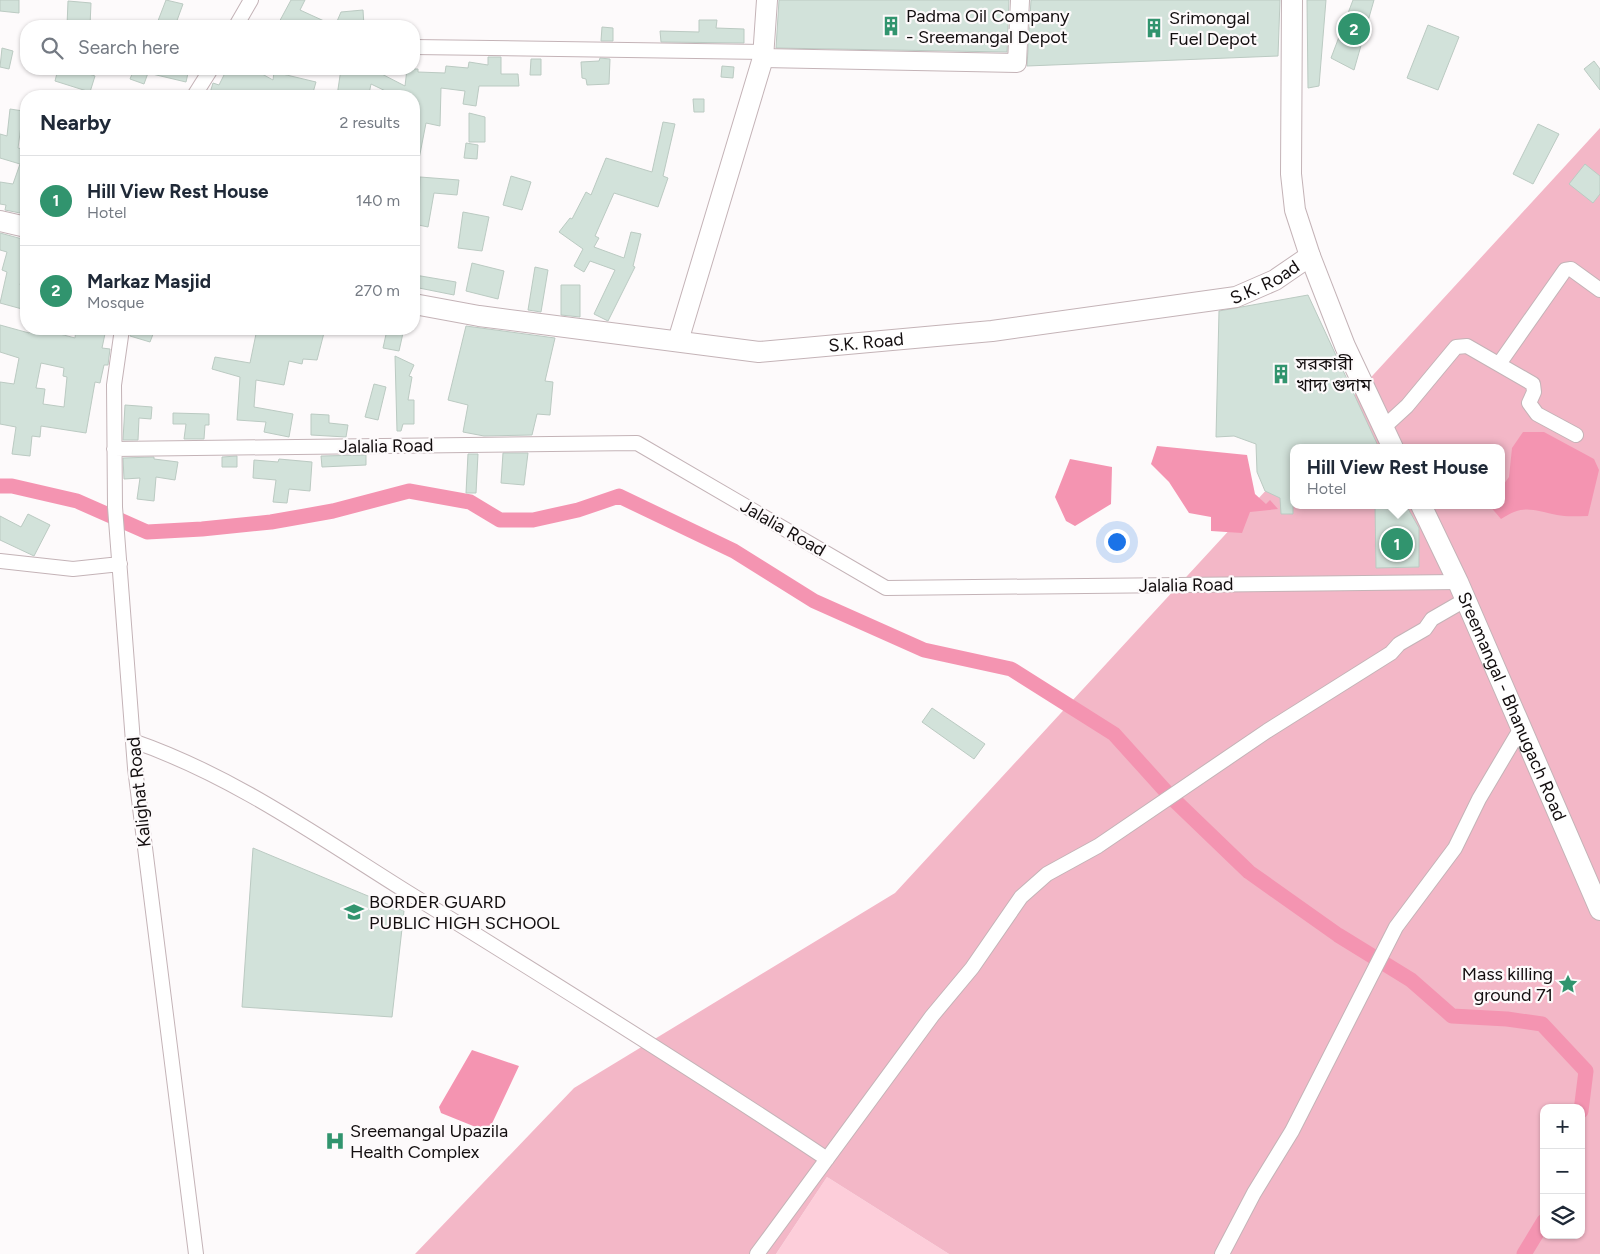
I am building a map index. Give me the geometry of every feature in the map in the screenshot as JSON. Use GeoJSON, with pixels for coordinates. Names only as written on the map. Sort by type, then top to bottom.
{"type":"FeatureCollection","features":[{"type":"Feature","properties":{"kind":"main road"},"geometry":{"type":"LineString","coordinates":[[678,341],[763,55],[767,0]]}},
{"type":"Feature","properties":{"kind":"main road"},"geometry":{"type":"LineString","coordinates":[[1292,0],[1291,174],[1295,210],[1310,256],[1345,346],[1391,444]]}},
{"type":"Feature","properties":{"kind":"main road"},"geometry":{"type":"LineString","coordinates":[[0,221],[20,226]]}},
{"type":"Feature","properties":{"kind":"main road","name":"S.K. Road"},"geometry":{"type":"LineString","coordinates":[[420,305],[478,316],[758,352],[1001,330],[1236,297],[1275,280],[1310,256]]}},
{"type":"Feature","properties":{"kind":"main road","name":"Sreemangal - Bhanugach Road"},"geometry":{"type":"LineString","coordinates":[[1423,509],[1462,591],[1600,910]]}},
{"type":"Feature","properties":{"kind":"street"},"geometry":{"type":"LineString","coordinates":[[239,20],[251,0]]}},
{"type":"Feature","properties":{"kind":"street"},"geometry":{"type":"LineString","coordinates":[[420,46],[1017,63],[1020,0]]}},
{"type":"Feature","properties":{"kind":"street"},"geometry":{"type":"LineString","coordinates":[[198,90],[207,75]]}},
{"type":"Feature","properties":{"kind":"street"},"geometry":{"type":"LineString","coordinates":[[1499,364],[1566,270],[1571,269],[1600,290]]}},
{"type":"Feature","properties":{"kind":"street","name":"Kalighat Road"},"geometry":{"type":"LineString","coordinates":[[121,335],[114,385],[115,507],[133,741],[196,1254]]}},
{"type":"Feature","properties":{"kind":"street"},"geometry":{"type":"LineString","coordinates":[[1383,428],[1407,406],[1456,347],[1467,346],[1533,384],[1534,392],[1529,403],[1537,414],[1576,435]]}},
{"type":"Feature","properties":{"kind":"street","name":"Jalalia Road"},"geometry":{"type":"LineString","coordinates":[[114,449],[637,443],[886,588],[1462,591]]}},
{"type":"Feature","properties":{"kind":"street"},"geometry":{"type":"LineString","coordinates":[[0,561],[73,569],[120,564]]}},
{"type":"Feature","properties":{"kind":"street"},"geometry":{"type":"LineString","coordinates":[[757,1254],[932,1016],[972,968],[1021,897],[1047,874],[1098,846],[1267,730],[1391,653],[1399,644],[1424,629],[1462,591]]}},
{"type":"Feature","properties":{"kind":"street"},"geometry":{"type":"LineString","coordinates":[[1222,1254],[1254,1193],[1292,1131],[1393,934],[1455,848],[1479,799],[1521,728]]}},
{"type":"Feature","properties":{"kind":"street"},"geometry":{"type":"LineString","coordinates":[[133,741],[168,753],[233,784],[473,932],[827,1159]]}},
{"type":"Feature","properties":{"kind":"shaded area"},"geometry":{"type":"Polygon","coordinates":[[[1600,128],[1600,1254],[949,1254],[827,1177],[776,1254],[415,1254],[574,1088],[895,893],[1290,464],[1290,509],[1505,509],[1505,444],[1310,444],[1600,128]]]}},
{"type":"Feature","properties":{"kind":"shaded area"},"geometry":{"type":"Polygon","coordinates":[[[1523,432],[1544,432],[1594,459],[1599,470],[1588,516],[1561,516],[1528,509],[1516,511],[1501,519],[1492,509],[1505,509],[1505,482],[1509,477],[1512,448],[1523,432]]]}},
{"type":"Feature","properties":{"kind":"shaded area"},"geometry":{"type":"Polygon","coordinates":[[[1157,446],[1247,455],[1255,494],[1266,504],[1270,500],[1278,509],[1250,512],[1242,533],[1211,531],[1211,517],[1189,513],[1169,482],[1151,464],[1157,446]]]}},
{"type":"Feature","properties":{"kind":"shaded area"},"geometry":{"type":"Polygon","coordinates":[[[1070,459],[1112,467],[1111,504],[1075,526],[1066,521],[1055,497],[1070,459]]]}},
{"type":"Feature","properties":{"kind":"shaded area"},"geometry":{"type":"Polygon","coordinates":[[[472,1050],[519,1066],[488,1132],[441,1113],[439,1107],[472,1050]]]}},
{"type":"Feature","properties":{"kind":"shaded area"},"geometry":{"type":"Polygon","coordinates":[[[827,1177],[949,1254],[776,1254],[827,1177]]]}},
{"type":"Feature","properties":{"kind":"building"},"geometry":{"type":"Polygon","coordinates":[[[0,0],[19,0],[19,13],[0,11],[0,0]]]}},
{"type":"Feature","properties":{"kind":"building"},"geometry":{"type":"Polygon","coordinates":[[[166,0],[183,4],[177,20],[158,20],[166,0]]]}},
{"type":"Feature","properties":{"kind":"building"},"geometry":{"type":"Polygon","coordinates":[[[291,0],[305,0],[300,10],[322,20],[280,20],[291,0]]]}},
{"type":"Feature","properties":{"kind":"building","name":"Padma Oil Company - Sreemangal Depot"},"geometry":{"type":"Polygon","coordinates":[[[779,0],[1009,0],[1007,52],[776,48],[779,0]]]}},
{"type":"Feature","properties":{"kind":"building","name":"Srimongal Fuel Depot"},"geometry":{"type":"Polygon","coordinates":[[[1031,0],[1280,0],[1278,56],[1027,66],[1031,0]]]}},
{"type":"Feature","properties":{"kind":"building"},"geometry":{"type":"Polygon","coordinates":[[[1307,0],[1326,0],[1319,86],[1308,88],[1307,0]]]}},
{"type":"Feature","properties":{"kind":"building"},"geometry":{"type":"Polygon","coordinates":[[[1353,0],[1374,0],[1354,70],[1331,58],[1353,0]]]}},
{"type":"Feature","properties":{"kind":"building"},"geometry":{"type":"Polygon","coordinates":[[[68,1],[91,3],[90,20],[67,20],[68,1]]]}},
{"type":"Feature","properties":{"kind":"building"},"geometry":{"type":"Polygon","coordinates":[[[363,10],[364,20],[338,20],[341,12],[363,10]]]}},
{"type":"Feature","properties":{"kind":"building"},"geometry":{"type":"Polygon","coordinates":[[[699,20],[717,20],[716,28],[744,29],[744,43],[661,42],[660,31],[699,32],[699,20]]]}},
{"type":"Feature","properties":{"kind":"building"},"geometry":{"type":"Polygon","coordinates":[[[1428,25],[1459,37],[1438,90],[1407,78],[1428,25]]]}},
{"type":"Feature","properties":{"kind":"building"},"geometry":{"type":"Polygon","coordinates":[[[602,27],[613,28],[613,41],[601,41],[602,27]]]}},
{"type":"Feature","properties":{"kind":"building"},"geometry":{"type":"Polygon","coordinates":[[[2,48],[13,51],[9,69],[0,67],[2,48]]]}},
{"type":"Feature","properties":{"kind":"building"},"geometry":{"type":"Polygon","coordinates":[[[488,57],[501,57],[501,74],[518,74],[519,86],[479,86],[476,106],[463,104],[465,91],[441,88],[440,126],[426,123],[420,154],[420,90],[384,90],[371,84],[370,90],[338,90],[340,75],[384,75],[405,86],[406,75],[420,75],[420,72],[445,73],[446,66],[468,68],[469,62],[488,65],[488,57]]]}},
{"type":"Feature","properties":{"kind":"building"},"geometry":{"type":"Polygon","coordinates":[[[600,58],[610,59],[609,84],[587,85],[586,79],[582,78],[581,62],[599,61],[600,58]]]}},
{"type":"Feature","properties":{"kind":"building"},"geometry":{"type":"Polygon","coordinates":[[[531,59],[541,59],[541,75],[530,75],[531,59]]]}},
{"type":"Feature","properties":{"kind":"building"},"geometry":{"type":"Polygon","coordinates":[[[1594,61],[1600,69],[1600,90],[1584,69],[1594,61]]]}},
{"type":"Feature","properties":{"kind":"building"},"geometry":{"type":"Polygon","coordinates":[[[722,66],[734,67],[733,78],[721,77],[722,66]]]}},
{"type":"Feature","properties":{"kind":"building"},"geometry":{"type":"Polygon","coordinates":[[[56,75],[95,76],[91,90],[84,90],[55,81],[56,75]]]}},
{"type":"Feature","properties":{"kind":"building"},"geometry":{"type":"Polygon","coordinates":[[[132,75],[147,75],[144,84],[130,79],[132,75]]]}},
{"type":"Feature","properties":{"kind":"building"},"geometry":{"type":"Polygon","coordinates":[[[156,75],[188,75],[186,82],[156,75]]]}},
{"type":"Feature","properties":{"kind":"building"},"geometry":{"type":"Polygon","coordinates":[[[224,75],[264,75],[273,80],[274,75],[287,75],[316,82],[314,90],[211,90],[213,83],[219,85],[224,75]]]}},
{"type":"Feature","properties":{"kind":"building"},"geometry":{"type":"Polygon","coordinates":[[[693,99],[704,99],[704,112],[694,112],[693,99]]]}},
{"type":"Feature","properties":{"kind":"building"},"geometry":{"type":"Polygon","coordinates":[[[10,109],[20,111],[18,148],[20,148],[20,164],[0,158],[0,134],[7,136],[10,109]]]}},
{"type":"Feature","properties":{"kind":"building"},"geometry":{"type":"Polygon","coordinates":[[[469,113],[485,117],[485,142],[469,142],[469,113]]]}},
{"type":"Feature","properties":{"kind":"building"},"geometry":{"type":"Polygon","coordinates":[[[663,122],[675,124],[663,176],[668,178],[658,207],[614,193],[595,236],[599,238],[594,247],[624,258],[631,232],[641,234],[633,266],[635,267],[608,321],[594,314],[615,270],[590,261],[584,272],[574,266],[583,249],[559,232],[570,218],[572,219],[586,192],[591,195],[606,158],[652,172],[663,122]]]}},
{"type":"Feature","properties":{"kind":"building"},"geometry":{"type":"Polygon","coordinates":[[[1538,124],[1559,134],[1533,184],[1513,174],[1538,124]]]}},
{"type":"Feature","properties":{"kind":"building"},"geometry":{"type":"Polygon","coordinates":[[[466,143],[478,145],[477,159],[464,158],[466,143]]]}},
{"type":"Feature","properties":{"kind":"building"},"geometry":{"type":"Polygon","coordinates":[[[20,164],[20,213],[5,210],[6,205],[0,204],[0,182],[13,184],[20,164]]]}},
{"type":"Feature","properties":{"kind":"building"},"geometry":{"type":"Polygon","coordinates":[[[1585,164],[1600,176],[1600,194],[1593,203],[1569,184],[1585,164]]]}},
{"type":"Feature","properties":{"kind":"building"},"geometry":{"type":"Polygon","coordinates":[[[511,176],[531,182],[522,210],[503,205],[511,176]]]}},
{"type":"Feature","properties":{"kind":"building"},"geometry":{"type":"Polygon","coordinates":[[[420,177],[459,180],[457,195],[434,193],[428,227],[420,225],[420,177]]]}},
{"type":"Feature","properties":{"kind":"building"},"geometry":{"type":"Polygon","coordinates":[[[463,212],[489,217],[482,251],[458,248],[463,212]]]}},
{"type":"Feature","properties":{"kind":"building"},"geometry":{"type":"Polygon","coordinates":[[[0,233],[20,238],[20,308],[0,303],[7,272],[2,270],[7,252],[0,250],[0,233]]]}},
{"type":"Feature","properties":{"kind":"building"},"geometry":{"type":"Polygon","coordinates":[[[472,263],[504,271],[498,299],[466,291],[472,263]]]}},
{"type":"Feature","properties":{"kind":"building"},"geometry":{"type":"Polygon","coordinates":[[[535,267],[548,270],[541,312],[528,310],[535,267]]]}},
{"type":"Feature","properties":{"kind":"building"},"geometry":{"type":"Polygon","coordinates":[[[420,276],[456,282],[454,295],[420,288],[420,276]]]}},
{"type":"Feature","properties":{"kind":"building"},"geometry":{"type":"Polygon","coordinates":[[[561,285],[580,285],[580,317],[561,315],[561,285]]]}},
{"type":"Feature","properties":{"kind":"building","name":"সরকারী খাদ্য গুদাম"},"geometry":{"type":"Polygon","coordinates":[[[1308,295],[1377,444],[1290,444],[1290,509],[1293,509],[1293,514],[1281,514],[1280,498],[1265,491],[1257,472],[1256,444],[1234,436],[1216,437],[1219,311],[1308,295]]]}},
{"type":"Feature","properties":{"kind":"building"},"geometry":{"type":"Polygon","coordinates":[[[0,325],[20,331],[20,335],[64,335],[75,338],[75,335],[105,335],[102,348],[110,349],[108,365],[104,365],[100,383],[95,382],[86,433],[41,426],[40,437],[32,436],[30,456],[12,454],[16,427],[0,424],[0,382],[14,384],[19,358],[0,352],[0,325]],[[41,363],[36,388],[45,389],[43,404],[64,407],[67,377],[63,376],[64,368],[41,363]]]}},
{"type":"Feature","properties":{"kind":"building"},"geometry":{"type":"Polygon","coordinates":[[[466,326],[555,338],[545,381],[553,382],[550,415],[537,414],[532,435],[484,436],[463,432],[468,405],[448,400],[466,326]]]}},
{"type":"Feature","properties":{"kind":"building"},"geometry":{"type":"Polygon","coordinates":[[[130,335],[153,335],[150,342],[130,335]]]}},
{"type":"Feature","properties":{"kind":"building"},"geometry":{"type":"Polygon","coordinates":[[[256,335],[323,335],[317,360],[303,359],[302,364],[289,361],[284,385],[256,380],[254,407],[293,414],[289,437],[264,432],[266,422],[237,420],[240,377],[212,369],[215,357],[250,363],[256,335]]]}},
{"type":"Feature","properties":{"kind":"building"},"geometry":{"type":"Polygon","coordinates":[[[386,335],[403,335],[399,351],[383,348],[386,335]]]}},
{"type":"Feature","properties":{"kind":"building"},"geometry":{"type":"Polygon","coordinates":[[[395,356],[414,365],[409,376],[412,377],[408,400],[414,400],[414,424],[403,424],[401,431],[397,431],[395,356]]]}},
{"type":"Feature","properties":{"kind":"building"},"geometry":{"type":"Polygon","coordinates":[[[374,384],[386,387],[378,420],[365,417],[374,384]]]}},
{"type":"Feature","properties":{"kind":"building"},"geometry":{"type":"Polygon","coordinates":[[[125,405],[152,407],[151,419],[139,418],[138,440],[123,440],[125,405]]]}},
{"type":"Feature","properties":{"kind":"building"},"geometry":{"type":"Polygon","coordinates":[[[173,413],[209,414],[209,425],[205,425],[204,439],[184,439],[186,424],[173,424],[173,413]]]}},
{"type":"Feature","properties":{"kind":"building"},"geometry":{"type":"Polygon","coordinates":[[[311,414],[329,415],[329,423],[348,425],[346,437],[311,435],[311,414]]]}},
{"type":"Feature","properties":{"kind":"building"},"geometry":{"type":"Polygon","coordinates":[[[503,453],[528,453],[524,485],[501,483],[503,453]]]}},
{"type":"Feature","properties":{"kind":"building"},"geometry":{"type":"Polygon","coordinates":[[[468,454],[478,454],[476,493],[466,493],[468,454]]]}},
{"type":"Feature","properties":{"kind":"building"},"geometry":{"type":"Polygon","coordinates":[[[366,455],[366,465],[322,467],[321,456],[366,455]]]}},
{"type":"Feature","properties":{"kind":"building"},"geometry":{"type":"Polygon","coordinates":[[[237,456],[237,467],[222,467],[222,457],[237,456]]]}},
{"type":"Feature","properties":{"kind":"building"},"geometry":{"type":"Polygon","coordinates":[[[154,457],[154,459],[178,462],[175,480],[156,477],[154,501],[137,499],[140,478],[124,479],[123,458],[154,457]]]}},
{"type":"Feature","properties":{"kind":"building"},"geometry":{"type":"Polygon","coordinates":[[[279,459],[312,462],[310,491],[289,489],[287,503],[273,502],[276,480],[253,478],[254,460],[278,462],[279,459]]]}},
{"type":"Feature","properties":{"kind":"building"},"geometry":{"type":"Polygon","coordinates":[[[1375,509],[1408,509],[1419,528],[1419,567],[1376,568],[1375,509]]]}},
{"type":"Feature","properties":{"kind":"building"},"geometry":{"type":"Polygon","coordinates":[[[28,514],[50,525],[34,556],[0,540],[0,516],[21,527],[28,514]]]}},
{"type":"Feature","properties":{"kind":"building"},"geometry":{"type":"Polygon","coordinates":[[[932,708],[985,744],[974,759],[922,722],[932,708]]]}},
{"type":"Feature","properties":{"kind":"building"},"geometry":{"type":"Polygon","coordinates":[[[253,848],[404,911],[392,1017],[242,1007],[253,848]]]}},
{"type":"Feature","properties":{"kind":"waterway"},"geometry":{"type":"LineString","coordinates":[[0,486],[12,486],[77,501],[147,532],[271,522],[333,511],[409,491],[470,502],[500,520],[533,520],[578,510],[619,496],[734,551],[814,601],[924,650],[1011,669],[1114,734],[1170,796],[1249,872],[1338,935],[1411,980],[1452,1016],[1507,1019],[1542,1024],[1586,1071],[1582,1104]]}},
{"type":"Feature","properties":{"kind":"waterway"},"geometry":{"type":"LineString","coordinates":[[1524,1254],[1540,1228]]}},
{"type":"Feature","properties":{"kind":"place","name":"Padma Oil Company - Sreemangal Depot"},"geometry":{"type":"Point","coordinates":[891,26]}},
{"type":"Feature","properties":{"kind":"place","name":"Srimongal Fuel Depot"},"geometry":{"type":"Point","coordinates":[1154,28]}},
{"type":"Feature","properties":{"kind":"place","name":"Markaz Masjid"},"geometry":{"type":"Point","coordinates":[1354,29]}},
{"type":"Feature","properties":{"kind":"place","name":"সরকারী খাদ্য গুদাম"},"geometry":{"type":"Point","coordinates":[1281,374]}},
{"type":"Feature","properties":{"kind":"place","name":"Hill View Rest House"},"geometry":{"type":"Point","coordinates":[1397,544]}},
{"type":"Feature","properties":{"kind":"place","name":"BORDER GUARD PUBLIC HIGH SCHOOL"},"geometry":{"type":"Point","coordinates":[354,912]}},
{"type":"Feature","properties":{"kind":"place","name":"Mass killing ground 71"},"geometry":{"type":"Point","coordinates":[1568,984]}},
{"type":"Feature","properties":{"kind":"place","name":"Sreemangal Upazila Health Complex"},"geometry":{"type":"Point","coordinates":[335,1141]}}]}
